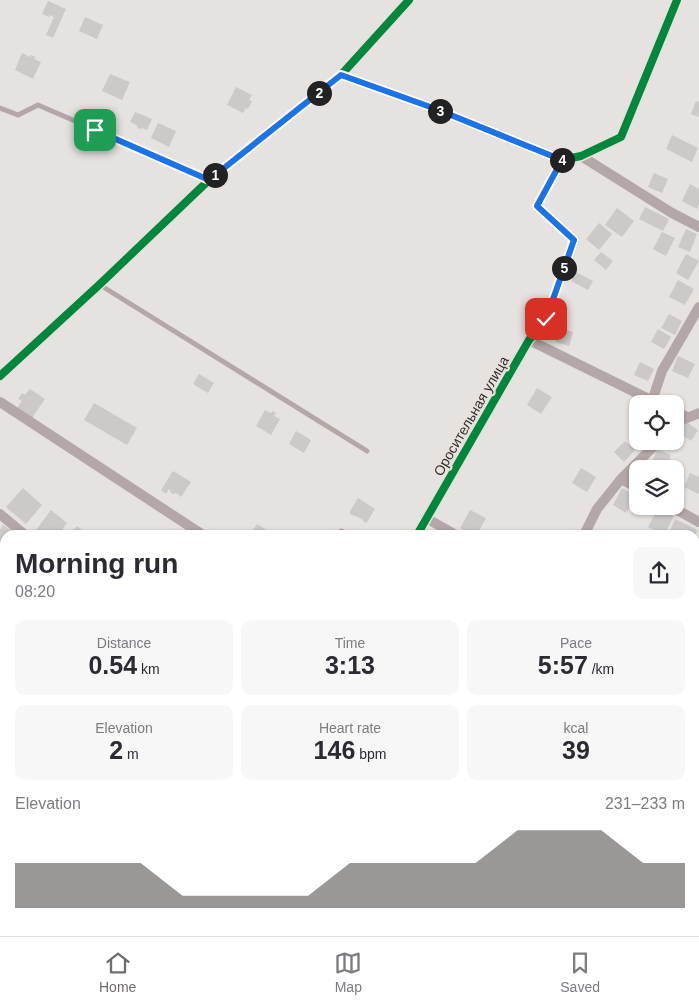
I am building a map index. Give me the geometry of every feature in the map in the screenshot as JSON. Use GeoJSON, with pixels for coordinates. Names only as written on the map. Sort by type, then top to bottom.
{"type":"FeatureCollection","features":[{"type":"Feature","properties":{"kind":"street"},"geometry":{"type":"LineString","coordinates":[[0,376],[209,180],[341,75],[409,0]]}},
{"type":"Feature","properties":{"kind":"street"},"geometry":{"type":"LineString","coordinates":[[341,75],[436,109],[562,160],[581,156],[621,136],[677,0]]}},
{"type":"Feature","properties":{"kind":"street"},"geometry":{"type":"LineString","coordinates":[[581,156],[672,213],[699,227]]}},
{"type":"Feature","properties":{"kind":"street","name":"Оросительная улица"},"geometry":{"type":"LineString","coordinates":[[420,530],[529,340],[546,319],[574,240],[537,206],[562,160]]}},
{"type":"Feature","properties":{"kind":"street"},"geometry":{"type":"LineString","coordinates":[[657,395],[662,371],[699,307]]}},
{"type":"Feature","properties":{"kind":"street"},"geometry":{"type":"LineString","coordinates":[[529,340],[642,395]]}},
{"type":"Feature","properties":{"kind":"street"},"geometry":{"type":"LineString","coordinates":[[0,402],[195,530]]}},
{"type":"Feature","properties":{"kind":"street"},"geometry":{"type":"LineString","coordinates":[[684,419],[699,412]]}},
{"type":"Feature","properties":{"kind":"street"},"geometry":{"type":"LineString","coordinates":[[684,415],[688,417]]}},
{"type":"Feature","properties":{"kind":"street"},"geometry":{"type":"LineString","coordinates":[[586,530],[597,509],[620,479],[650,450]]}},
{"type":"Feature","properties":{"kind":"street"},"geometry":{"type":"LineString","coordinates":[[620,479],[629,484]]}},
{"type":"Feature","properties":{"kind":"street"},"geometry":{"type":"LineString","coordinates":[[0,514],[19,530]]}},
{"type":"Feature","properties":{"kind":"street"},"geometry":{"type":"LineString","coordinates":[[684,514],[699,522]]}},
{"type":"Feature","properties":{"kind":"street"},"geometry":{"type":"LineString","coordinates":[[426,518],[447,530]]}},
{"type":"Feature","properties":{"kind":"lane"},"geometry":{"type":"LineString","coordinates":[[0,108],[18,115],[38,105],[209,180]]}},
{"type":"Feature","properties":{"kind":"lane"},"geometry":{"type":"LineString","coordinates":[[99,284],[367,451]]}},
{"type":"Feature","properties":{"kind":"building"},"geometry":{"type":"Polygon","coordinates":[[[48,1],[66,9],[53,38],[46,35],[54,17],[42,14],[48,1]]]}},
{"type":"Feature","properties":{"kind":"building"},"geometry":{"type":"Polygon","coordinates":[[[85,17],[103,25],[97,39],[79,31],[85,17]]]}},
{"type":"Feature","properties":{"kind":"building"},"geometry":{"type":"Polygon","coordinates":[[[22,53],[30,57],[31,55],[36,57],[34,59],[41,62],[33,79],[15,70],[22,53]]]}},
{"type":"Feature","properties":{"kind":"building"},"geometry":{"type":"Polygon","coordinates":[[[110,74],[130,82],[122,100],[102,91],[110,74]]]}},
{"type":"Feature","properties":{"kind":"building"},"geometry":{"type":"Polygon","coordinates":[[[236,87],[252,95],[249,100],[252,101],[248,109],[246,108],[243,113],[227,105],[236,87]]]}},
{"type":"Feature","properties":{"kind":"building"},"geometry":{"type":"Polygon","coordinates":[[[696,101],[699,102],[699,117],[691,114],[696,101]]]}},
{"type":"Feature","properties":{"kind":"building"},"geometry":{"type":"Polygon","coordinates":[[[135,112],[152,119],[147,130],[139,129],[130,122],[135,112]]]}},
{"type":"Feature","properties":{"kind":"building"},"geometry":{"type":"Polygon","coordinates":[[[158,123],[176,131],[169,147],[151,138],[158,123]]]}},
{"type":"Feature","properties":{"kind":"building"},"geometry":{"type":"Polygon","coordinates":[[[672,135],[698,148],[692,162],[666,149],[672,135]]]}},
{"type":"Feature","properties":{"kind":"building"},"geometry":{"type":"Polygon","coordinates":[[[654,173],[668,179],[662,193],[648,187],[654,173]]]}},
{"type":"Feature","properties":{"kind":"building"},"geometry":{"type":"Polygon","coordinates":[[[690,184],[699,189],[697,209],[682,201],[690,184]]]}},
{"type":"Feature","properties":{"kind":"building"},"geometry":{"type":"Polygon","coordinates":[[[645,207],[669,219],[663,231],[639,219],[645,207]]]}},
{"type":"Feature","properties":{"kind":"building"},"geometry":{"type":"Polygon","coordinates":[[[617,208],[634,221],[622,237],[605,225],[617,208]]]}},
{"type":"Feature","properties":{"kind":"building"},"geometry":{"type":"Polygon","coordinates":[[[599,223],[612,234],[599,250],[586,239],[599,223]]]}},
{"type":"Feature","properties":{"kind":"building"},"geometry":{"type":"Polygon","coordinates":[[[686,229],[697,234],[690,252],[678,247],[686,229]]]}},
{"type":"Feature","properties":{"kind":"building"},"geometry":{"type":"Polygon","coordinates":[[[662,232],[675,238],[666,256],[653,249],[662,232]]]}},
{"type":"Feature","properties":{"kind":"building"},"geometry":{"type":"Polygon","coordinates":[[[601,252],[613,261],[606,270],[594,260],[601,252]]]}},
{"type":"Feature","properties":{"kind":"building"},"geometry":{"type":"Polygon","coordinates":[[[686,254],[699,261],[688,280],[676,273],[686,254]]]}},
{"type":"Feature","properties":{"kind":"building"},"geometry":{"type":"Polygon","coordinates":[[[576,272],[593,281],[588,290],[571,281],[576,272]]]}},
{"type":"Feature","properties":{"kind":"building"},"geometry":{"type":"Polygon","coordinates":[[[678,280],[694,289],[685,305],[669,297],[678,280]]]}},
{"type":"Feature","properties":{"kind":"building"},"geometry":{"type":"Polygon","coordinates":[[[669,314],[682,321],[675,335],[661,328],[669,314]]]}},
{"type":"Feature","properties":{"kind":"building"},"geometry":{"type":"Polygon","coordinates":[[[560,328],[573,332],[569,346],[556,342],[560,328]]]}},
{"type":"Feature","properties":{"kind":"building"},"geometry":{"type":"Polygon","coordinates":[[[658,329],[671,337],[664,349],[651,342],[658,329]]]}},
{"type":"Feature","properties":{"kind":"building"},"geometry":{"type":"Polygon","coordinates":[[[678,356],[695,364],[688,378],[672,371],[678,356]]]}},
{"type":"Feature","properties":{"kind":"building"},"geometry":{"type":"Polygon","coordinates":[[[640,362],[654,369],[648,381],[634,375],[640,362]]]}},
{"type":"Feature","properties":{"kind":"building"},"geometry":{"type":"Polygon","coordinates":[[[199,374],[214,383],[208,393],[193,384],[199,374]]]}},
{"type":"Feature","properties":{"kind":"building"},"geometry":{"type":"Polygon","coordinates":[[[537,388],[552,397],[541,414],[527,405],[537,388]]]}},
{"type":"Feature","properties":{"kind":"building"},"geometry":{"type":"Polygon","coordinates":[[[30,389],[45,399],[32,418],[17,408],[22,401],[18,399],[22,393],[25,395],[30,389]]]}},
{"type":"Feature","properties":{"kind":"building"},"geometry":{"type":"Polygon","coordinates":[[[94,403],[137,428],[127,445],[84,420],[94,403]]]}},
{"type":"Feature","properties":{"kind":"building"},"geometry":{"type":"Polygon","coordinates":[[[265,410],[271,413],[273,411],[276,413],[274,416],[280,419],[271,435],[256,426],[265,410]]]}},
{"type":"Feature","properties":{"kind":"building"},"geometry":{"type":"Polygon","coordinates":[[[685,421],[698,430],[691,441],[684,436],[685,421]]]}},
{"type":"Feature","properties":{"kind":"building"},"geometry":{"type":"Polygon","coordinates":[[[296,431],[311,440],[304,453],[289,444],[296,431]]]}},
{"type":"Feature","properties":{"kind":"building"},"geometry":{"type":"Polygon","coordinates":[[[625,441],[629,445],[629,450],[635,450],[624,462],[614,452],[625,441]]]}},
{"type":"Feature","properties":{"kind":"building"},"geometry":{"type":"Polygon","coordinates":[[[657,450],[671,455],[669,460],[653,460],[657,450]]]}},
{"type":"Feature","properties":{"kind":"building"},"geometry":{"type":"Polygon","coordinates":[[[581,468],[596,477],[587,492],[572,483],[581,468]]]}},
{"type":"Feature","properties":{"kind":"building"},"geometry":{"type":"Polygon","coordinates":[[[173,471],[191,482],[181,497],[176,493],[172,494],[169,489],[166,494],[161,490],[173,471]]]}},
{"type":"Feature","properties":{"kind":"building"},"geometry":{"type":"Polygon","coordinates":[[[690,473],[699,477],[699,494],[684,487],[690,473]]]}},
{"type":"Feature","properties":{"kind":"building"},"geometry":{"type":"Polygon","coordinates":[[[23,488],[42,505],[26,524],[6,507],[23,488]]]}},
{"type":"Feature","properties":{"kind":"building"},"geometry":{"type":"Polygon","coordinates":[[[622,488],[629,492],[629,508],[626,513],[613,505],[622,488]]]}},
{"type":"Feature","properties":{"kind":"building"},"geometry":{"type":"Polygon","coordinates":[[[358,498],[375,509],[365,523],[362,519],[350,514],[358,498]]]}},
{"type":"Feature","properties":{"kind":"building"},"geometry":{"type":"Polygon","coordinates":[[[51,510],[67,523],[62,530],[36,530],[51,510]]]}},
{"type":"Feature","properties":{"kind":"building"},"geometry":{"type":"Polygon","coordinates":[[[470,510],[486,518],[480,530],[464,530],[460,528],[470,510]]]}},
{"type":"Feature","properties":{"kind":"building"},"geometry":{"type":"Polygon","coordinates":[[[654,515],[674,516],[667,530],[654,530],[648,527],[654,515]]]}},
{"type":"Feature","properties":{"kind":"building"},"geometry":{"type":"Polygon","coordinates":[[[675,519],[698,530],[670,530],[675,519]]]}},
{"type":"Feature","properties":{"kind":"building"},"geometry":{"type":"Polygon","coordinates":[[[257,524],[267,530],[253,530],[257,524]]]}},
{"type":"Feature","properties":{"kind":"building"},"geometry":{"type":"Polygon","coordinates":[[[3,525],[10,530],[0,530],[3,525]]]}},
{"type":"Feature","properties":{"kind":"building"},"geometry":{"type":"Polygon","coordinates":[[[77,526],[82,530],[74,530],[77,526]]]}},
{"type":"Feature","properties":{"kind":"cycle path"},"geometry":{"type":"LineString","coordinates":[[0,376],[209,180],[341,75],[409,0]]}},
{"type":"Feature","properties":{"kind":"cycle path"},"geometry":{"type":"LineString","coordinates":[[420,530],[529,340],[546,319],[575,240],[537,206],[562,160],[581,156],[621,137],[677,0]]}},
{"type":"Feature","properties":{"kind":"route"},"geometry":{"type":"LineString","coordinates":[[95,130],[209,180],[341,75],[436,109],[562,160],[537,206],[574,240],[546,319]]}}]}
